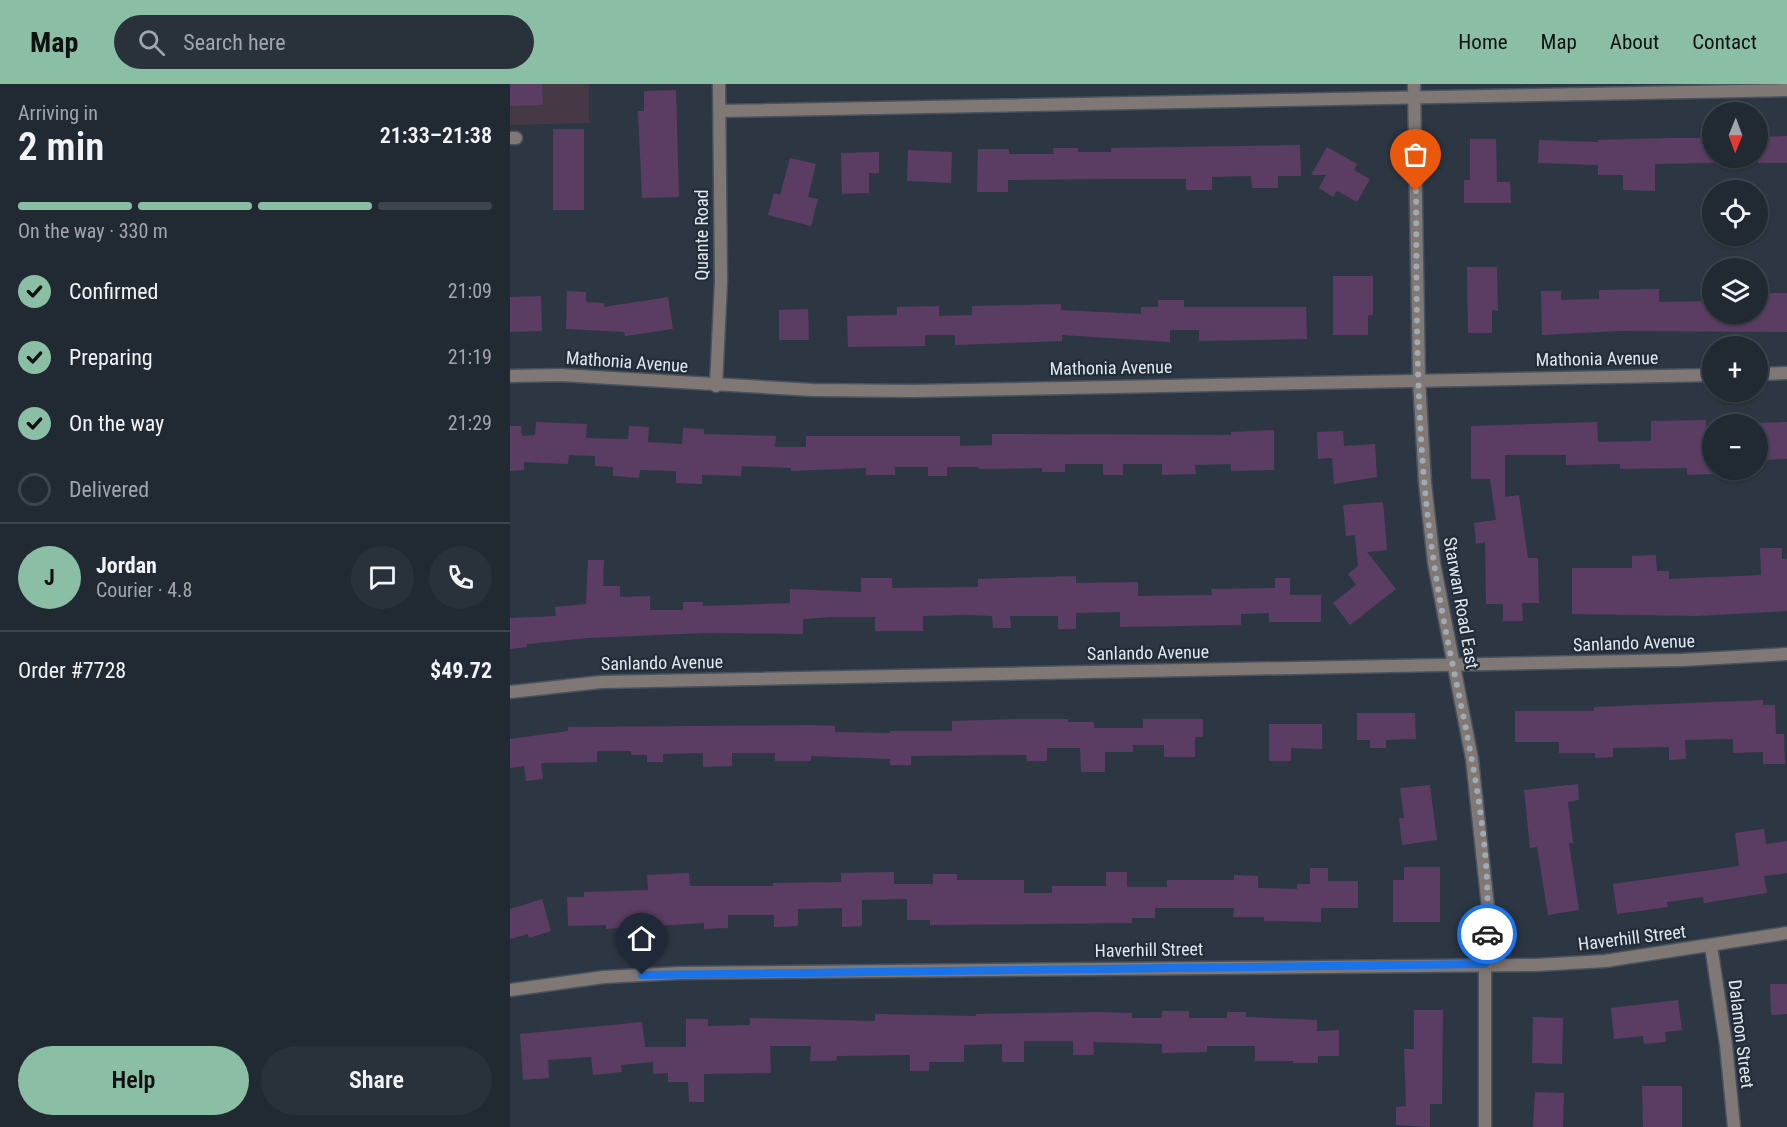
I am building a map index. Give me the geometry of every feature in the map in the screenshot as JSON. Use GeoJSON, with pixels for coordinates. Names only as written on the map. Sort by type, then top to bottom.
{"type":"FeatureCollection","features":[{"type":"Feature","properties":{"kind":"street","name":"Quante Road"},"geometry":{"type":"LineString","coordinates":[[716,386],[721,281],[719,84]]}},
{"type":"Feature","properties":{"kind":"street","name":"Starwan Road East"},"geometry":{"type":"LineString","coordinates":[[1414,84],[1419,380],[1425,483],[1434,562],[1472,759],[1488,907],[1485,964],[1485,1127]]}},
{"type":"Feature","properties":{"kind":"street"},"geometry":{"type":"LineString","coordinates":[[720,111],[1787,90]]}},
{"type":"Feature","properties":{"kind":"street"},"geometry":{"type":"LineString","coordinates":[[1768,374],[1787,373]]}},
{"type":"Feature","properties":{"kind":"street","name":"Mathonia Avenue"},"geometry":{"type":"LineString","coordinates":[[510,376],[561,375],[716,386],[913,391],[1702,375]]}},
{"type":"Feature","properties":{"kind":"street","name":"Sanlando Avenue"},"geometry":{"type":"LineString","coordinates":[[510,692],[602,682],[1682,660],[1787,654]]}},
{"type":"Feature","properties":{"kind":"street","name":"Haverhill Street"},"geometry":{"type":"LineString","coordinates":[[510,990],[604,976],[680,973],[1605,961],[1787,933]]}},
{"type":"Feature","properties":{"kind":"street","name":"Dalamon Street"},"geometry":{"type":"LineString","coordinates":[[1711,946],[1726,1045],[1734,1127]]}},
{"type":"Feature","properties":{"kind":"shaded area"},"geometry":{"type":"Polygon","coordinates":[[[510,84],[589,84],[589,123],[510,125],[510,84]]]}},
{"type":"Feature","properties":{"kind":"building"},"geometry":{"type":"Polygon","coordinates":[[[510,84],[542,84],[543,105],[510,106],[510,84]]]}},
{"type":"Feature","properties":{"kind":"building"},"geometry":{"type":"Polygon","coordinates":[[[676,90],[679,197],[642,198],[638,111],[644,111],[644,91],[676,90]]]}},
{"type":"Feature","properties":{"kind":"building"},"geometry":{"type":"Polygon","coordinates":[[[553,129],[584,129],[584,210],[553,210],[553,129]]]}},
{"type":"Feature","properties":{"kind":"building"},"geometry":{"type":"Polygon","coordinates":[[[1787,136],[1787,163],[1768,163],[1768,137],[1787,136]]]}},
{"type":"Feature","properties":{"kind":"building"},"geometry":{"type":"Polygon","coordinates":[[[1702,138],[1702,163],[1655,164],[1655,191],[1623,190],[1623,175],[1598,175],[1598,165],[1538,163],[1539,140],[1598,142],[1598,140],[1702,138]]]}},
{"type":"Feature","properties":{"kind":"building"},"geometry":{"type":"Polygon","coordinates":[[[1470,139],[1496,139],[1497,182],[1510,182],[1511,203],[1464,203],[1464,180],[1470,180],[1470,139]]]}},
{"type":"Feature","properties":{"kind":"building"},"geometry":{"type":"Polygon","coordinates":[[[1300,145],[1301,176],[1278,176],[1278,188],[1252,188],[1251,176],[1212,177],[1212,190],[1186,190],[1186,179],[1111,179],[1008,180],[1008,192],[977,192],[978,149],[1009,149],[1009,154],[1054,154],[1053,148],[1078,148],[1078,152],[1111,152],[1111,148],[1300,145]]]}},
{"type":"Feature","properties":{"kind":"building"},"geometry":{"type":"Polygon","coordinates":[[[1327,147],[1357,164],[1354,170],[1370,179],[1357,202],[1337,191],[1333,197],[1319,188],[1326,175],[1311,175],[1327,147]]]}},
{"type":"Feature","properties":{"kind":"building"},"geometry":{"type":"Polygon","coordinates":[[[908,150],[952,152],[951,183],[907,181],[908,150]]]}},
{"type":"Feature","properties":{"kind":"building"},"geometry":{"type":"Polygon","coordinates":[[[879,152],[879,173],[869,173],[869,193],[842,194],[841,153],[879,152]]]}},
{"type":"Feature","properties":{"kind":"building"},"geometry":{"type":"Polygon","coordinates":[[[790,158],[816,164],[808,197],[818,199],[811,226],[768,215],[774,193],[780,195],[790,158]]]}},
{"type":"Feature","properties":{"kind":"building"},"geometry":{"type":"Polygon","coordinates":[[[1467,267],[1497,267],[1498,311],[1492,310],[1492,333],[1468,333],[1467,267]]]}},
{"type":"Feature","properties":{"kind":"building"},"geometry":{"type":"Polygon","coordinates":[[[1333,276],[1373,276],[1373,315],[1368,315],[1368,335],[1333,335],[1333,276]]]}},
{"type":"Feature","properties":{"kind":"building"},"geometry":{"type":"Polygon","coordinates":[[[1659,289],[1659,302],[1702,301],[1702,324],[1768,324],[1768,293],[1787,293],[1787,332],[1620,331],[1542,335],[1541,291],[1561,291],[1561,300],[1599,299],[1599,290],[1659,289]]]}},
{"type":"Feature","properties":{"kind":"building"},"geometry":{"type":"Polygon","coordinates":[[[567,291],[586,292],[586,302],[604,303],[604,307],[668,297],[673,329],[625,336],[624,332],[566,329],[567,291]]]}},
{"type":"Feature","properties":{"kind":"building"},"geometry":{"type":"Polygon","coordinates":[[[541,296],[542,331],[510,332],[510,297],[541,296]]]}},
{"type":"Feature","properties":{"kind":"building"},"geometry":{"type":"Polygon","coordinates":[[[1158,300],[1184,300],[1184,307],[1306,307],[1307,339],[1199,341],[1199,330],[1170,330],[1170,342],[1062,335],[1062,341],[955,345],[955,335],[925,335],[925,346],[848,347],[847,316],[897,315],[897,307],[939,306],[939,316],[972,315],[972,306],[1061,304],[1061,310],[1141,314],[1141,307],[1158,307],[1158,300]]]}},
{"type":"Feature","properties":{"kind":"building"},"geometry":{"type":"Polygon","coordinates":[[[808,309],[809,340],[779,340],[779,310],[808,309]]]}},
{"type":"Feature","properties":{"kind":"building"},"geometry":{"type":"Polygon","coordinates":[[[1702,420],[1702,474],[1687,475],[1687,468],[1620,469],[1620,464],[1566,465],[1566,455],[1505,455],[1505,497],[1519,495],[1528,558],[1538,558],[1539,603],[1522,603],[1523,621],[1503,621],[1503,604],[1486,604],[1485,542],[1476,544],[1474,523],[1496,520],[1490,479],[1471,479],[1471,426],[1597,422],[1598,442],[1651,441],[1651,421],[1702,420]]]}},
{"type":"Feature","properties":{"kind":"building"},"geometry":{"type":"Polygon","coordinates":[[[536,422],[587,424],[586,438],[628,439],[629,426],[649,427],[648,442],[682,444],[683,428],[704,429],[704,434],[776,436],[775,447],[806,447],[806,436],[960,436],[960,446],[992,445],[992,434],[1231,435],[1231,432],[1274,430],[1274,470],[1231,471],[1231,464],[1195,465],[1196,474],[1162,475],[1162,464],[1123,464],[1123,475],[1103,475],[1103,464],[1065,464],[1065,472],[1042,472],[1042,468],[947,467],[947,476],[928,476],[928,467],[895,467],[895,475],[866,475],[866,468],[791,471],[791,468],[742,466],[741,476],[702,475],[702,484],[676,483],[676,471],[640,470],[639,478],[613,476],[613,467],[595,466],[595,456],[569,455],[568,464],[524,462],[524,470],[510,471],[510,426],[521,426],[522,436],[535,435],[536,422]]]}},
{"type":"Feature","properties":{"kind":"building"},"geometry":{"type":"Polygon","coordinates":[[[1787,422],[1787,459],[1768,460],[1768,423],[1787,422]]]}},
{"type":"Feature","properties":{"kind":"building"},"geometry":{"type":"Polygon","coordinates":[[[1343,431],[1344,446],[1375,444],[1377,477],[1334,484],[1332,458],[1318,459],[1317,432],[1343,431]]]}},
{"type":"Feature","properties":{"kind":"building"},"geometry":{"type":"Polygon","coordinates":[[[1383,502],[1387,550],[1367,552],[1396,589],[1350,625],[1333,603],[1356,585],[1348,574],[1358,566],[1355,535],[1346,536],[1343,505],[1383,502]]]}},
{"type":"Feature","properties":{"kind":"building"},"geometry":{"type":"Polygon","coordinates":[[[1760,548],[1782,548],[1782,559],[1787,559],[1787,611],[1697,616],[1572,614],[1572,568],[1632,568],[1632,556],[1656,555],[1657,571],[1669,571],[1669,579],[1761,575],[1760,548]]]}},
{"type":"Feature","properties":{"kind":"building"},"geometry":{"type":"Polygon","coordinates":[[[588,560],[604,560],[603,586],[620,586],[620,597],[650,596],[650,610],[683,610],[683,602],[703,602],[703,606],[790,603],[790,589],[861,592],[861,578],[892,578],[892,588],[978,587],[978,579],[1076,576],[1076,583],[1138,582],[1138,596],[1212,595],[1211,589],[1275,588],[1275,578],[1290,578],[1290,595],[1321,595],[1321,622],[1269,622],[1269,613],[1241,614],[1241,625],[1120,627],[1120,612],[1076,613],[1076,629],[1058,629],[1058,616],[1010,616],[1011,628],[993,628],[992,616],[967,615],[923,616],[923,631],[875,631],[875,617],[832,617],[803,619],[803,634],[703,633],[589,638],[527,644],[527,647],[510,649],[510,618],[556,616],[555,607],[586,604],[588,560]]]}},
{"type":"Feature","properties":{"kind":"building"},"geometry":{"type":"Polygon","coordinates":[[[1763,700],[1763,705],[1775,705],[1776,734],[1784,734],[1785,764],[1763,764],[1763,752],[1733,753],[1733,739],[1685,740],[1686,759],[1669,760],[1669,747],[1613,748],[1613,757],[1595,758],[1595,753],[1559,753],[1559,742],[1515,742],[1515,711],[1594,711],[1594,707],[1763,700]]]}},
{"type":"Feature","properties":{"kind":"building"},"geometry":{"type":"Polygon","coordinates":[[[1357,713],[1415,713],[1416,739],[1386,740],[1386,748],[1370,748],[1370,740],[1357,740],[1357,713]]]}},
{"type":"Feature","properties":{"kind":"building"},"geometry":{"type":"Polygon","coordinates":[[[1068,719],[1068,722],[1094,722],[1094,728],[1143,728],[1143,719],[1203,719],[1203,737],[1195,737],[1195,757],[1164,757],[1164,745],[1133,745],[1133,752],[1105,752],[1105,772],[1081,772],[1080,748],[1047,748],[1047,761],[1027,761],[1026,755],[911,756],[911,765],[890,765],[890,759],[811,756],[811,761],[775,761],[775,753],[732,753],[732,766],[703,767],[703,753],[663,754],[663,762],[647,762],[647,755],[631,755],[631,751],[597,751],[597,762],[541,763],[543,779],[526,781],[524,766],[510,768],[510,739],[568,731],[568,727],[811,725],[835,726],[835,732],[890,733],[890,731],[952,731],[952,721],[1068,719]]]}},
{"type":"Feature","properties":{"kind":"building"},"geometry":{"type":"Polygon","coordinates":[[[1269,724],[1322,724],[1322,749],[1291,748],[1291,761],[1269,761],[1269,724]]]}},
{"type":"Feature","properties":{"kind":"building"},"geometry":{"type":"Polygon","coordinates":[[[1578,784],[1579,800],[1568,802],[1573,843],[1569,843],[1579,910],[1548,915],[1537,847],[1530,848],[1524,790],[1578,784]]]}},
{"type":"Feature","properties":{"kind":"building"},"geometry":{"type":"Polygon","coordinates":[[[1430,785],[1437,840],[1402,845],[1399,818],[1404,818],[1400,788],[1430,785]]]}},
{"type":"Feature","properties":{"kind":"building"},"geometry":{"type":"Polygon","coordinates":[[[1764,829],[1766,844],[1787,841],[1787,873],[1764,876],[1767,893],[1704,903],[1703,897],[1667,902],[1668,907],[1617,914],[1613,884],[1739,866],[1735,833],[1764,829]]]}},
{"type":"Feature","properties":{"kind":"building"},"geometry":{"type":"Polygon","coordinates":[[[1404,867],[1440,867],[1440,922],[1393,922],[1393,880],[1404,880],[1404,867]]]}},
{"type":"Feature","properties":{"kind":"building"},"geometry":{"type":"Polygon","coordinates":[[[1310,868],[1328,868],[1328,881],[1358,881],[1358,908],[1321,908],[1321,922],[1264,921],[1264,917],[1233,917],[1234,908],[1155,908],[1155,918],[1132,918],[1132,923],[930,925],[930,920],[907,920],[907,899],[862,900],[862,926],[842,927],[842,908],[798,909],[798,926],[774,927],[774,915],[728,915],[728,928],[704,929],[704,923],[606,929],[606,925],[568,926],[567,897],[584,897],[584,892],[648,890],[647,875],[689,873],[690,886],[773,886],[773,883],[841,882],[841,873],[894,872],[894,884],[933,884],[933,874],[957,874],[957,880],[1024,880],[1024,893],[1052,893],[1052,886],[1106,886],[1106,872],[1127,872],[1127,887],[1167,887],[1167,880],[1234,880],[1234,875],[1258,876],[1258,888],[1297,889],[1297,884],[1310,884],[1310,868]]]}},
{"type":"Feature","properties":{"kind":"building"},"geometry":{"type":"Polygon","coordinates":[[[542,899],[551,931],[529,938],[528,934],[510,939],[510,909],[542,899]]]}},
{"type":"Feature","properties":{"kind":"building"},"geometry":{"type":"Polygon","coordinates":[[[1770,984],[1787,984],[1787,1014],[1771,1015],[1770,984]]]}},
{"type":"Feature","properties":{"kind":"building"},"geometry":{"type":"Polygon","coordinates":[[[1678,1000],[1682,1030],[1665,1032],[1666,1042],[1644,1044],[1643,1036],[1614,1039],[1611,1008],[1678,1000]]]}},
{"type":"Feature","properties":{"kind":"building"},"geometry":{"type":"Polygon","coordinates":[[[1414,1010],[1443,1010],[1442,1104],[1430,1104],[1430,1127],[1396,1125],[1396,1107],[1406,1106],[1404,1049],[1414,1049],[1414,1010]]]}},
{"type":"Feature","properties":{"kind":"building"},"geometry":{"type":"Polygon","coordinates":[[[1162,1011],[1189,1011],[1189,1018],[1227,1018],[1227,1012],[1246,1012],[1246,1017],[1317,1020],[1317,1031],[1339,1030],[1339,1056],[1318,1056],[1318,1063],[1255,1061],[1255,1046],[1207,1046],[1207,1052],[1162,1053],[1162,1044],[1093,1042],[1094,1055],[1073,1055],[1073,1041],[1024,1041],[1024,1062],[1002,1062],[1002,1044],[964,1045],[964,1062],[929,1062],[929,1071],[910,1071],[910,1055],[837,1056],[836,1061],[810,1061],[811,1046],[770,1046],[771,1073],[704,1074],[704,1102],[689,1102],[688,1082],[668,1082],[668,1073],[653,1074],[653,1062],[621,1065],[622,1072],[593,1075],[591,1057],[548,1060],[549,1078],[523,1080],[520,1034],[642,1022],[645,1047],[686,1047],[686,1019],[708,1019],[708,1026],[750,1025],[750,1018],[875,1021],[875,1014],[976,1016],[976,1014],[1098,1012],[1132,1013],[1132,1018],[1162,1018],[1162,1011]]]}},
{"type":"Feature","properties":{"kind":"building"},"geometry":{"type":"Polygon","coordinates":[[[1533,1017],[1563,1018],[1562,1064],[1532,1063],[1533,1017]]]}},
{"type":"Feature","properties":{"kind":"building"},"geometry":{"type":"Polygon","coordinates":[[[1642,1086],[1682,1086],[1682,1127],[1643,1127],[1642,1086]]]}},
{"type":"Feature","properties":{"kind":"building"},"geometry":{"type":"Polygon","coordinates":[[[1535,1092],[1564,1093],[1563,1127],[1533,1127],[1535,1092]]]}},
{"type":"Feature","properties":{"kind":"way so far"},"geometry":{"type":"LineString","coordinates":[[1416,191],[1419,380],[1425,483],[1434,562],[1472,759],[1482,837],[1488,907],[1487,934]]}},
{"type":"Feature","properties":{"kind":"route"},"geometry":{"type":"LineString","coordinates":[[642,975],[704,972],[1485,964],[1487,934]]}}]}
